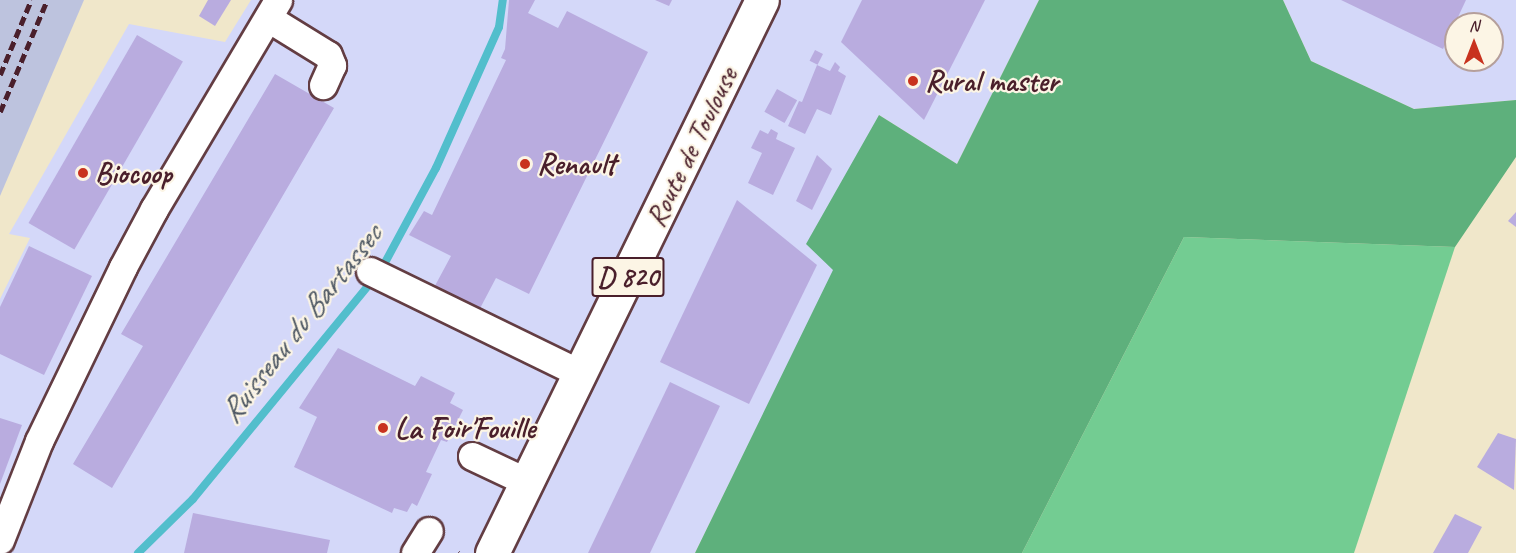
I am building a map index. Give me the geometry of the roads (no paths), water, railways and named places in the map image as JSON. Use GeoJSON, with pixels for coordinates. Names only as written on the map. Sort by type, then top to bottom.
{"type":"FeatureCollection","features":[{"type":"Feature","properties":{"kind":"main road","name":"Route de Toulouse"},"geometry":{"type":"LineString","coordinates":[[572,369],[738,0]]}},
{"type":"Feature","properties":{"kind":"main road","name":"Route de Toulouse"},"geometry":{"type":"LineString","coordinates":[[469,553],[518,478],[762,0]]}},
{"type":"Feature","properties":{"kind":"main road","name":"Route de Toulouse"},"geometry":{"type":"LineString","coordinates":[[492,553],[518,478]]}},
{"type":"Feature","properties":{"kind":"street"},"geometry":{"type":"LineString","coordinates":[[0,540],[39,441],[123,267],[154,209],[273,9],[327,55],[332,65],[323,85]]}},
{"type":"Feature","properties":{"kind":"street"},"geometry":{"type":"LineString","coordinates":[[378,275],[572,369]]}},
{"type":"Feature","properties":{"kind":"street"},"geometry":{"type":"LineString","coordinates":[[472,456],[518,478]]}},
{"type":"Feature","properties":{"kind":"waterway","name":"Ruisseau du Bartassec"},"geometry":{"type":"LineString","coordinates":[[381,270],[436,168],[499,27],[503,0]]}},
{"type":"Feature","properties":{"kind":"waterway","name":"Ruisseau du Bartassec"},"geometry":{"type":"LineString","coordinates":[[138,553],[193,499],[374,279]]}},
{"type":"Feature","properties":{"kind":"railway"},"geometry":{"type":"LineString","coordinates":[[0,75],[31,0]]}},
{"type":"Feature","properties":{"kind":"railway"},"geometry":{"type":"LineString","coordinates":[[0,112],[47,0]]}},
{"type":"Feature","properties":{"kind":"place","name":"Rural master"},"geometry":{"type":"Point","coordinates":[913,81]}},
{"type":"Feature","properties":{"kind":"place","name":"Renault"},"geometry":{"type":"Point","coordinates":[525,164]}},
{"type":"Feature","properties":{"kind":"place","name":"Biocoop"},"geometry":{"type":"Point","coordinates":[83,173]}},
{"type":"Feature","properties":{"kind":"place","name":"La Foir'Fouille"},"geometry":{"type":"Point","coordinates":[383,428]}}]}
